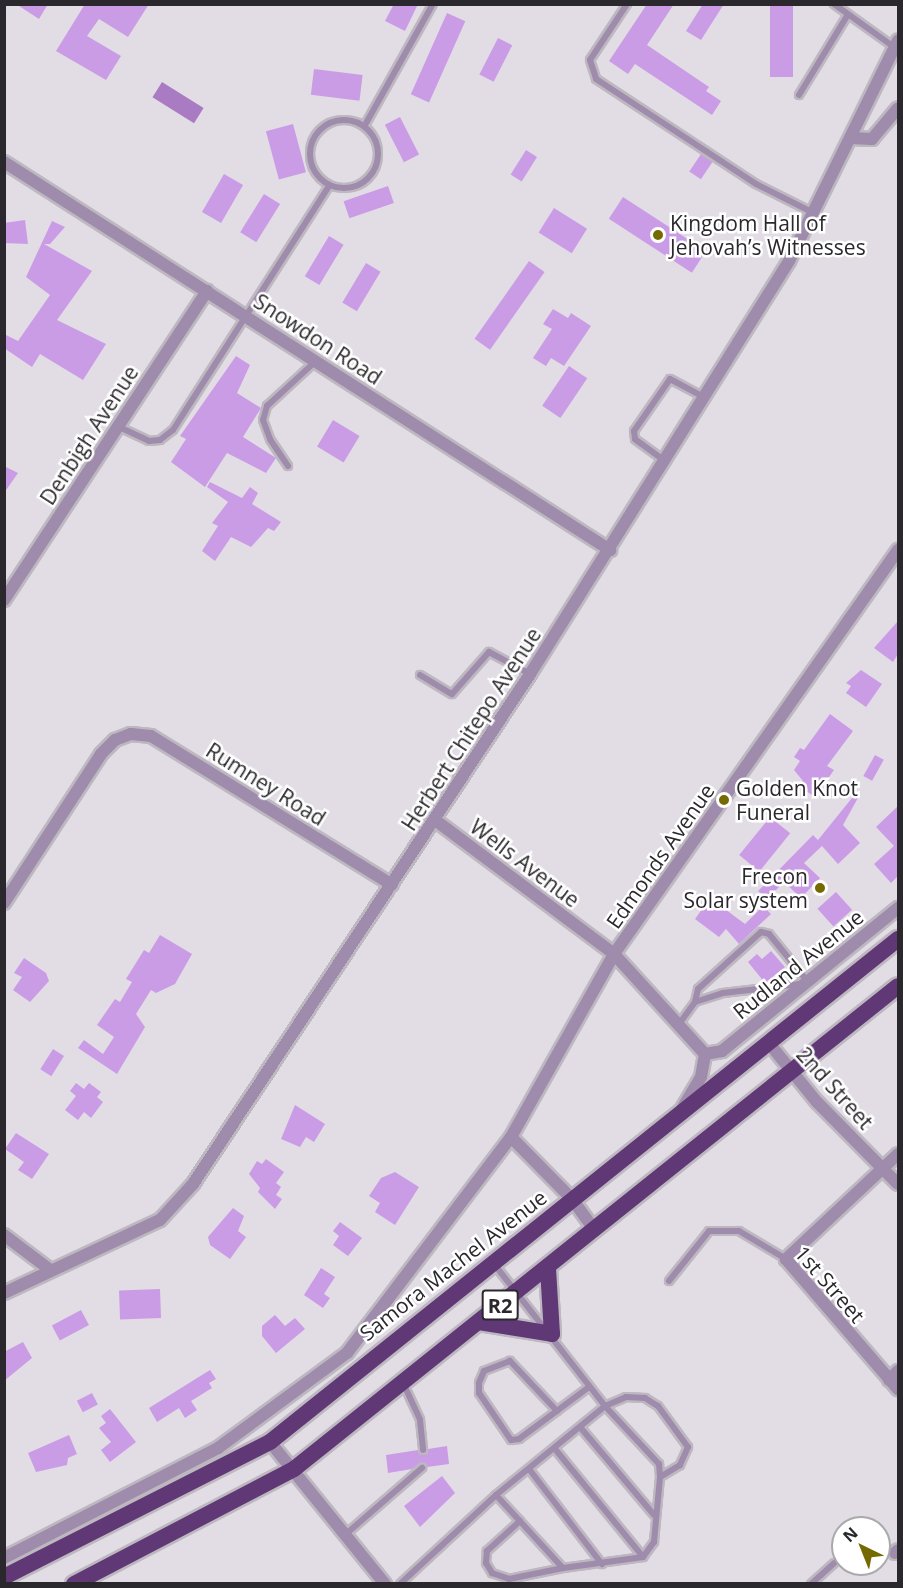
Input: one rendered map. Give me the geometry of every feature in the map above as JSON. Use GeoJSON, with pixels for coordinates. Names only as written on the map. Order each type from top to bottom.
{"type":"FeatureCollection","features":[{"type":"Feature","properties":{"kind":"highway","name":"Samora Machel Avenue"},"geometry":{"type":"LineString","coordinates":[[4,1577],[270,1442],[898,939]]}},
{"type":"Feature","properties":{"kind":"highway","name":"R2"},"geometry":{"type":"LineString","coordinates":[[74,1584],[294,1469],[596,1231],[791,1070],[898,986]]}},
{"type":"Feature","properties":{"kind":"highway"},"geometry":{"type":"LineString","coordinates":[[479,1322],[552,1335],[548,1268]]}},
{"type":"Feature","properties":{"kind":"street","name":"Herbert Chitepo Avenue"},"geometry":{"type":"LineString","coordinates":[[4,1293],[49,1269],[116,1244],[160,1220],[194,1184],[530,674],[705,398],[815,214],[896,44]]}},
{"type":"Feature","properties":{"kind":"street"},"geometry":{"type":"LineString","coordinates":[[851,138],[872,140],[898,108]]}},
{"type":"Feature","properties":{"kind":"street","name":"Snowdon Road"},"geometry":{"type":"LineString","coordinates":[[4,162],[610,550]]}},
{"type":"Feature","properties":{"kind":"street","name":"Denbigh Avenue"},"geometry":{"type":"LineString","coordinates":[[4,600],[207,291]]}},
{"type":"Feature","properties":{"kind":"street","name":"Edmonds Avenue"},"geometry":{"type":"LineString","coordinates":[[4,1558],[218,1448],[294,1395],[347,1353],[511,1137],[614,954],[898,550]]}},
{"type":"Feature","properties":{"kind":"street","name":"Rumney Road"},"geometry":{"type":"LineString","coordinates":[[4,903],[101,754],[116,740],[131,734],[151,736],[392,885]]}},
{"type":"Feature","properties":{"kind":"street","name":"Wells Avenue"},"geometry":{"type":"LineString","coordinates":[[435,820],[614,954],[705,1054]]}},
{"type":"Feature","properties":{"kind":"street","name":"Rudland Avenue"},"geometry":{"type":"LineString","coordinates":[[705,1054],[722,1051],[898,908]]}},
{"type":"Feature","properties":{"kind":"street","name":"2nd Street"},"geometry":{"type":"LineString","coordinates":[[768,1042],[791,1070],[898,1184]]}},
{"type":"Feature","properties":{"kind":"street"},"geometry":{"type":"LineString","coordinates":[[679,1114],[701,1077],[705,1054]]}},
{"type":"Feature","properties":{"kind":"street"},"geometry":{"type":"LineString","coordinates":[[511,1137],[572,1200],[596,1231]]}},
{"type":"Feature","properties":{"kind":"street"},"geometry":{"type":"LineString","coordinates":[[786,1259],[898,1154]]}},
{"type":"Feature","properties":{"kind":"street"},"geometry":{"type":"LineString","coordinates":[[4,1235],[49,1269]]}},
{"type":"Feature","properties":{"kind":"street","name":"1st Street"},"geometry":{"type":"LineString","coordinates":[[786,1259],[895,1380]]}},
{"type":"Feature","properties":{"kind":"street"},"geometry":{"type":"LineString","coordinates":[[270,1442],[385,1584]]}},
{"type":"Feature","properties":{"kind":"lane"},"geometry":{"type":"LineString","coordinates":[[365,125],[433,4]]}},
{"type":"Feature","properties":{"kind":"lane"},"geometry":{"type":"LineString","coordinates":[[627,4],[590,60],[596,79],[756,184],[815,214]]}},
{"type":"Feature","properties":{"kind":"lane"},"geometry":{"type":"LineString","coordinates":[[834,4],[847,16],[896,44]]}},
{"type":"Feature","properties":{"kind":"lane"},"geometry":{"type":"LineString","coordinates":[[799,95],[847,16]]}},
{"type":"Feature","properties":{"kind":"lane"},"geometry":{"type":"LineString","coordinates":[[347,119],[365,125],[378,142],[379,162],[368,180],[350,189],[329,186],[315,173],[309,154],[314,136],[328,123],[347,119]]}},
{"type":"Feature","properties":{"kind":"lane"},"geometry":{"type":"LineString","coordinates":[[117,426],[149,441],[160,440],[173,430],[244,314],[329,186]]}},
{"type":"Feature","properties":{"kind":"lane"},"geometry":{"type":"LineString","coordinates":[[288,466],[270,439],[263,420],[267,406],[316,361]]}},
{"type":"Feature","properties":{"kind":"lane"},"geometry":{"type":"LineString","coordinates":[[665,461],[635,439],[634,430],[670,379],[705,398]]}},
{"type":"Feature","properties":{"kind":"lane"},"geometry":{"type":"LineString","coordinates":[[420,675],[452,694],[489,652],[530,674]]}},
{"type":"Feature","properties":{"kind":"lane"},"geometry":{"type":"LineString","coordinates":[[679,1024],[695,1002],[698,989],[760,932],[769,934],[808,982]]}},
{"type":"Feature","properties":{"kind":"lane"},"geometry":{"type":"LineString","coordinates":[[695,1002],[723,993],[808,982]]}},
{"type":"Feature","properties":{"kind":"lane","name":"1st Street"},"geometry":{"type":"LineString","coordinates":[[669,1281],[709,1231],[739,1231],[786,1259]]}},
{"type":"Feature","properties":{"kind":"lane"},"geometry":{"type":"LineString","coordinates":[[493,1262],[605,1406],[658,1464],[660,1477],[654,1515],[654,1542],[643,1557],[563,1568],[509,1579],[492,1573],[486,1563],[487,1551],[520,1521]]}},
{"type":"Feature","properties":{"kind":"lane"},"geometry":{"type":"LineString","coordinates":[[557,1411],[510,1361],[484,1371],[478,1383],[479,1393],[511,1440],[519,1439],[590,1387]]}},
{"type":"Feature","properties":{"kind":"lane"},"geometry":{"type":"LineString","coordinates":[[402,1382],[420,1420],[423,1450]]}},
{"type":"Feature","properties":{"kind":"lane"},"geometry":{"type":"LineString","coordinates":[[400,1584],[496,1495],[605,1406],[626,1397],[645,1398],[658,1406],[688,1446],[680,1465],[660,1477]]}},
{"type":"Feature","properties":{"kind":"lane"},"geometry":{"type":"LineString","coordinates":[[580,1427],[654,1515]]}},
{"type":"Feature","properties":{"kind":"lane"},"geometry":{"type":"LineString","coordinates":[[555,1449],[643,1557]]}},
{"type":"Feature","properties":{"kind":"lane"},"geometry":{"type":"LineString","coordinates":[[346,1534],[422,1468]]}},
{"type":"Feature","properties":{"kind":"lane"},"geometry":{"type":"LineString","coordinates":[[529,1469],[602,1564]]}},
{"type":"Feature","properties":{"kind":"lane"},"geometry":{"type":"LineString","coordinates":[[496,1495],[563,1568]]}},
{"type":"Feature","properties":{"kind":"lane"},"geometry":{"type":"LineString","coordinates":[[811,1584],[831,1566]]}},
{"type":"Feature","properties":{"kind":"shaded area"},"geometry":{"type":"Polygon","coordinates":[[[162,82],[204,108],[194,123],[152,97],[162,82]]]}},
{"type":"Feature","properties":{"kind":"building"},"geometry":{"type":"Polygon","coordinates":[[[16,4],[48,4],[39,19],[16,4]]]}},
{"type":"Feature","properties":{"kind":"building"},"geometry":{"type":"Polygon","coordinates":[[[85,4],[149,4],[128,37],[99,19],[87,36],[121,56],[106,80],[56,51],[85,4]]]}},
{"type":"Feature","properties":{"kind":"building"},"geometry":{"type":"Polygon","coordinates":[[[394,4],[418,4],[405,31],[385,21],[394,4]]]}},
{"type":"Feature","properties":{"kind":"building"},"geometry":{"type":"Polygon","coordinates":[[[647,4],[674,4],[647,45],[709,87],[706,91],[721,101],[712,115],[635,64],[628,74],[609,61],[647,4]]]}},
{"type":"Feature","properties":{"kind":"building"},"geometry":{"type":"Polygon","coordinates":[[[703,4],[724,4],[701,40],[686,31],[703,4]]]}},
{"type":"Feature","properties":{"kind":"building"},"geometry":{"type":"Polygon","coordinates":[[[770,4],[793,4],[793,77],[770,77],[770,4]]]}},
{"type":"Feature","properties":{"kind":"building"},"geometry":{"type":"Polygon","coordinates":[[[447,13],[465,21],[429,102],[411,94],[447,13]]]}},
{"type":"Feature","properties":{"kind":"building"},"geometry":{"type":"Polygon","coordinates":[[[498,38],[512,45],[494,82],[479,75],[498,38]]]}},
{"type":"Feature","properties":{"kind":"building"},"geometry":{"type":"Polygon","coordinates":[[[314,69],[363,75],[359,101],[311,95],[314,69]]]}},
{"type":"Feature","properties":{"kind":"building"},"geometry":{"type":"Polygon","coordinates":[[[400,117],[419,154],[404,162],[385,125],[400,117]]]}},
{"type":"Feature","properties":{"kind":"building"},"geometry":{"type":"Polygon","coordinates":[[[293,124],[306,172],[279,180],[266,131],[293,124]]]}},
{"type":"Feature","properties":{"kind":"building"},"geometry":{"type":"Polygon","coordinates":[[[526,150],[537,157],[522,181],[511,175],[526,150]]]}},
{"type":"Feature","properties":{"kind":"building"},"geometry":{"type":"Polygon","coordinates":[[[701,154],[713,162],[701,179],[689,171],[701,154]]]}},
{"type":"Feature","properties":{"kind":"building"},"geometry":{"type":"Polygon","coordinates":[[[224,174],[243,185],[221,223],[202,212],[224,174]]]}},
{"type":"Feature","properties":{"kind":"building"},"geometry":{"type":"Polygon","coordinates":[[[388,186],[394,203],[349,218],[344,201],[388,186]]]}},
{"type":"Feature","properties":{"kind":"building"},"geometry":{"type":"Polygon","coordinates":[[[264,194],[280,204],[256,242],[240,232],[264,194]]]}},
{"type":"Feature","properties":{"kind":"building","name":"Kingdom Hall of Jehovah’s Witnesses"},"geometry":{"type":"Polygon","coordinates":[[[623,197],[706,251],[692,273],[609,219],[623,197]]]}},
{"type":"Feature","properties":{"kind":"building"},"geometry":{"type":"Polygon","coordinates":[[[554,208],[587,229],[572,253],[539,233],[554,208]]]}},
{"type":"Feature","properties":{"kind":"building"},"geometry":{"type":"Polygon","coordinates":[[[25,220],[28,244],[4,243],[4,223],[25,220]]]}},
{"type":"Feature","properties":{"kind":"building"},"geometry":{"type":"Polygon","coordinates":[[[52,221],[65,227],[50,244],[44,244],[92,271],[57,320],[106,344],[83,380],[40,354],[32,367],[4,348],[4,334],[18,341],[50,295],[26,277],[52,221]]]}},
{"type":"Feature","properties":{"kind":"building"},"geometry":{"type":"Polygon","coordinates":[[[329,236],[344,245],[319,285],[305,276],[329,236]]]}},
{"type":"Feature","properties":{"kind":"building"},"geometry":{"type":"Polygon","coordinates":[[[529,261],[545,272],[490,350],[475,339],[529,261]]]}},
{"type":"Feature","properties":{"kind":"building"},"geometry":{"type":"Polygon","coordinates":[[[366,263],[381,272],[357,311],[342,302],[366,263]]]}},
{"type":"Feature","properties":{"kind":"building"},"geometry":{"type":"Polygon","coordinates":[[[553,309],[568,318],[571,313],[591,326],[564,366],[551,358],[546,366],[533,358],[552,329],[543,324],[553,309]]]}},
{"type":"Feature","properties":{"kind":"building"},"geometry":{"type":"Polygon","coordinates":[[[236,356],[250,365],[237,393],[261,408],[243,437],[276,458],[266,473],[227,453],[205,487],[171,462],[186,439],[180,436],[236,356]]]}},
{"type":"Feature","properties":{"kind":"building"},"geometry":{"type":"Polygon","coordinates":[[[569,366],[587,378],[560,418],[542,406],[569,366]]]}},
{"type":"Feature","properties":{"kind":"building"},"geometry":{"type":"Polygon","coordinates":[[[333,420],[360,436],[344,463],[317,447],[333,420]]]}},
{"type":"Feature","properties":{"kind":"building"},"geometry":{"type":"Polygon","coordinates":[[[4,466],[18,473],[4,493],[4,466]]]}},
{"type":"Feature","properties":{"kind":"building"},"geometry":{"type":"Polygon","coordinates":[[[210,482],[242,498],[250,487],[258,493],[252,504],[281,522],[274,531],[268,528],[251,547],[231,537],[215,561],[202,551],[218,526],[212,523],[228,502],[207,487],[210,482]]]}},
{"type":"Feature","properties":{"kind":"building"},"geometry":{"type":"Polygon","coordinates":[[[898,621],[898,654],[893,662],[874,648],[898,621]]]}},
{"type":"Feature","properties":{"kind":"building"},"geometry":{"type":"Polygon","coordinates":[[[861,670],[882,684],[866,707],[846,693],[851,686],[846,683],[861,670]]]}},
{"type":"Feature","properties":{"kind":"building"},"geometry":{"type":"Polygon","coordinates":[[[830,714],[853,731],[827,766],[834,770],[815,797],[799,786],[803,781],[794,770],[800,761],[794,757],[800,748],[804,750],[830,714]]]}},
{"type":"Feature","properties":{"kind":"building"},"geometry":{"type":"Polygon","coordinates":[[[875,755],[884,760],[872,781],[863,776],[875,755]]]}},
{"type":"Feature","properties":{"kind":"building"},"geometry":{"type":"Polygon","coordinates":[[[856,793],[859,796],[843,825],[860,843],[838,864],[822,846],[804,863],[820,878],[801,898],[784,882],[767,899],[758,891],[813,835],[818,840],[856,793]]]}},
{"type":"Feature","properties":{"kind":"building"},"geometry":{"type":"Polygon","coordinates":[[[898,806],[898,876],[891,883],[874,864],[894,846],[876,827],[898,806]]]}},
{"type":"Feature","properties":{"kind":"building"},"geometry":{"type":"Polygon","coordinates":[[[770,817],[790,833],[759,871],[739,855],[770,817]]]}},
{"type":"Feature","properties":{"kind":"building"},"geometry":{"type":"Polygon","coordinates":[[[836,892],[852,910],[833,927],[817,909],[836,892]]]}},
{"type":"Feature","properties":{"kind":"building"},"geometry":{"type":"Polygon","coordinates":[[[710,898],[745,924],[763,906],[771,914],[739,944],[726,929],[719,937],[695,919],[710,898]]]}},
{"type":"Feature","properties":{"kind":"building"},"geometry":{"type":"Polygon","coordinates":[[[160,935],[192,954],[175,984],[156,993],[151,990],[136,1014],[145,1027],[117,1074],[78,1048],[84,1040],[103,1054],[114,1037],[97,1025],[115,999],[120,1002],[132,982],[126,979],[144,950],[149,953],[160,935]]]}},
{"type":"Feature","properties":{"kind":"building"},"geometry":{"type":"Polygon","coordinates":[[[771,951],[785,967],[765,983],[748,962],[757,954],[762,959],[771,951]]]}},
{"type":"Feature","properties":{"kind":"building"},"geometry":{"type":"Polygon","coordinates":[[[24,958],[46,973],[49,981],[30,1002],[13,990],[22,977],[14,973],[24,958]]]}},
{"type":"Feature","properties":{"kind":"building"},"geometry":{"type":"Polygon","coordinates":[[[53,1049],[64,1056],[51,1076],[40,1069],[53,1049]]]}},
{"type":"Feature","properties":{"kind":"building"},"geometry":{"type":"Polygon","coordinates":[[[76,1083],[84,1089],[89,1083],[101,1092],[97,1097],[103,1102],[91,1118],[84,1112],[78,1120],[65,1110],[76,1096],[70,1091],[76,1083]]]}},
{"type":"Feature","properties":{"kind":"building"},"geometry":{"type":"Polygon","coordinates":[[[295,1105],[325,1124],[314,1142],[306,1137],[300,1147],[281,1139],[295,1105]]]}},
{"type":"Feature","properties":{"kind":"building"},"geometry":{"type":"Polygon","coordinates":[[[16,1133],[49,1154],[32,1179],[18,1170],[24,1162],[5,1149],[16,1133]]]}},
{"type":"Feature","properties":{"kind":"building"},"geometry":{"type":"Polygon","coordinates":[[[266,1159],[284,1172],[276,1183],[281,1187],[276,1195],[282,1199],[275,1209],[258,1192],[260,1188],[249,1174],[257,1161],[262,1164],[266,1159]]]}},
{"type":"Feature","properties":{"kind":"building"},"geometry":{"type":"Polygon","coordinates":[[[395,1172],[419,1187],[395,1225],[375,1212],[380,1203],[369,1196],[381,1178],[395,1172]]]}},
{"type":"Feature","properties":{"kind":"building"},"geometry":{"type":"Polygon","coordinates":[[[233,1208],[244,1216],[238,1231],[246,1237],[230,1259],[210,1245],[208,1237],[233,1208]]]}},
{"type":"Feature","properties":{"kind":"building"},"geometry":{"type":"Polygon","coordinates":[[[340,1222],[362,1238],[348,1256],[333,1245],[339,1236],[333,1231],[340,1222]]]}},
{"type":"Feature","properties":{"kind":"building"},"geometry":{"type":"Polygon","coordinates":[[[321,1268],[335,1277],[324,1294],[330,1298],[323,1308],[304,1295],[321,1268]]]}},
{"type":"Feature","properties":{"kind":"building"},"geometry":{"type":"Polygon","coordinates":[[[160,1289],[161,1318],[120,1319],[119,1290],[160,1289]]]}},
{"type":"Feature","properties":{"kind":"building"},"geometry":{"type":"Polygon","coordinates":[[[81,1310],[89,1325],[60,1341],[52,1325],[81,1310]]]}},
{"type":"Feature","properties":{"kind":"building"},"geometry":{"type":"Polygon","coordinates":[[[275,1315],[285,1326],[295,1318],[305,1329],[276,1353],[262,1336],[262,1326],[275,1315]]]}},
{"type":"Feature","properties":{"kind":"building"},"geometry":{"type":"Polygon","coordinates":[[[23,1342],[32,1358],[4,1381],[4,1352],[23,1342]]]}},
{"type":"Feature","properties":{"kind":"building"},"geometry":{"type":"Polygon","coordinates":[[[210,1370],[216,1379],[209,1383],[212,1388],[191,1401],[197,1410],[185,1418],[179,1408],[157,1422],[149,1408],[210,1370]]]}},
{"type":"Feature","properties":{"kind":"building"},"geometry":{"type":"Polygon","coordinates":[[[92,1393],[98,1405],[83,1412],[77,1401],[92,1393]]]}},
{"type":"Feature","properties":{"kind":"building"},"geometry":{"type":"Polygon","coordinates":[[[110,1409],[136,1442],[110,1462],[101,1450],[111,1442],[99,1428],[106,1423],[101,1416],[110,1409]]]}},
{"type":"Feature","properties":{"kind":"building"},"geometry":{"type":"Polygon","coordinates":[[[69,1435],[77,1454],[68,1458],[67,1465],[36,1472],[28,1453],[69,1435]]]}},
{"type":"Feature","properties":{"kind":"building"},"geometry":{"type":"Polygon","coordinates":[[[447,1446],[449,1464],[427,1467],[422,1463],[412,1469],[388,1473],[386,1455],[418,1450],[424,1455],[428,1449],[447,1446]]]}},
{"type":"Feature","properties":{"kind":"building"},"geometry":{"type":"Polygon","coordinates":[[[442,1476],[455,1493],[420,1527],[404,1506],[442,1476]]]}},
{"type":"Feature","properties":{"kind":"place","name":"Kingdom Hall of Jehovah’s Witnesses"},"geometry":{"type":"Point","coordinates":[658,235]}},
{"type":"Feature","properties":{"kind":"place","name":"Golden Knot Funeral"},"geometry":{"type":"Point","coordinates":[724,800]}},
{"type":"Feature","properties":{"kind":"place","name":"Frecon Solar system"},"geometry":{"type":"Point","coordinates":[820,888]}}]}
